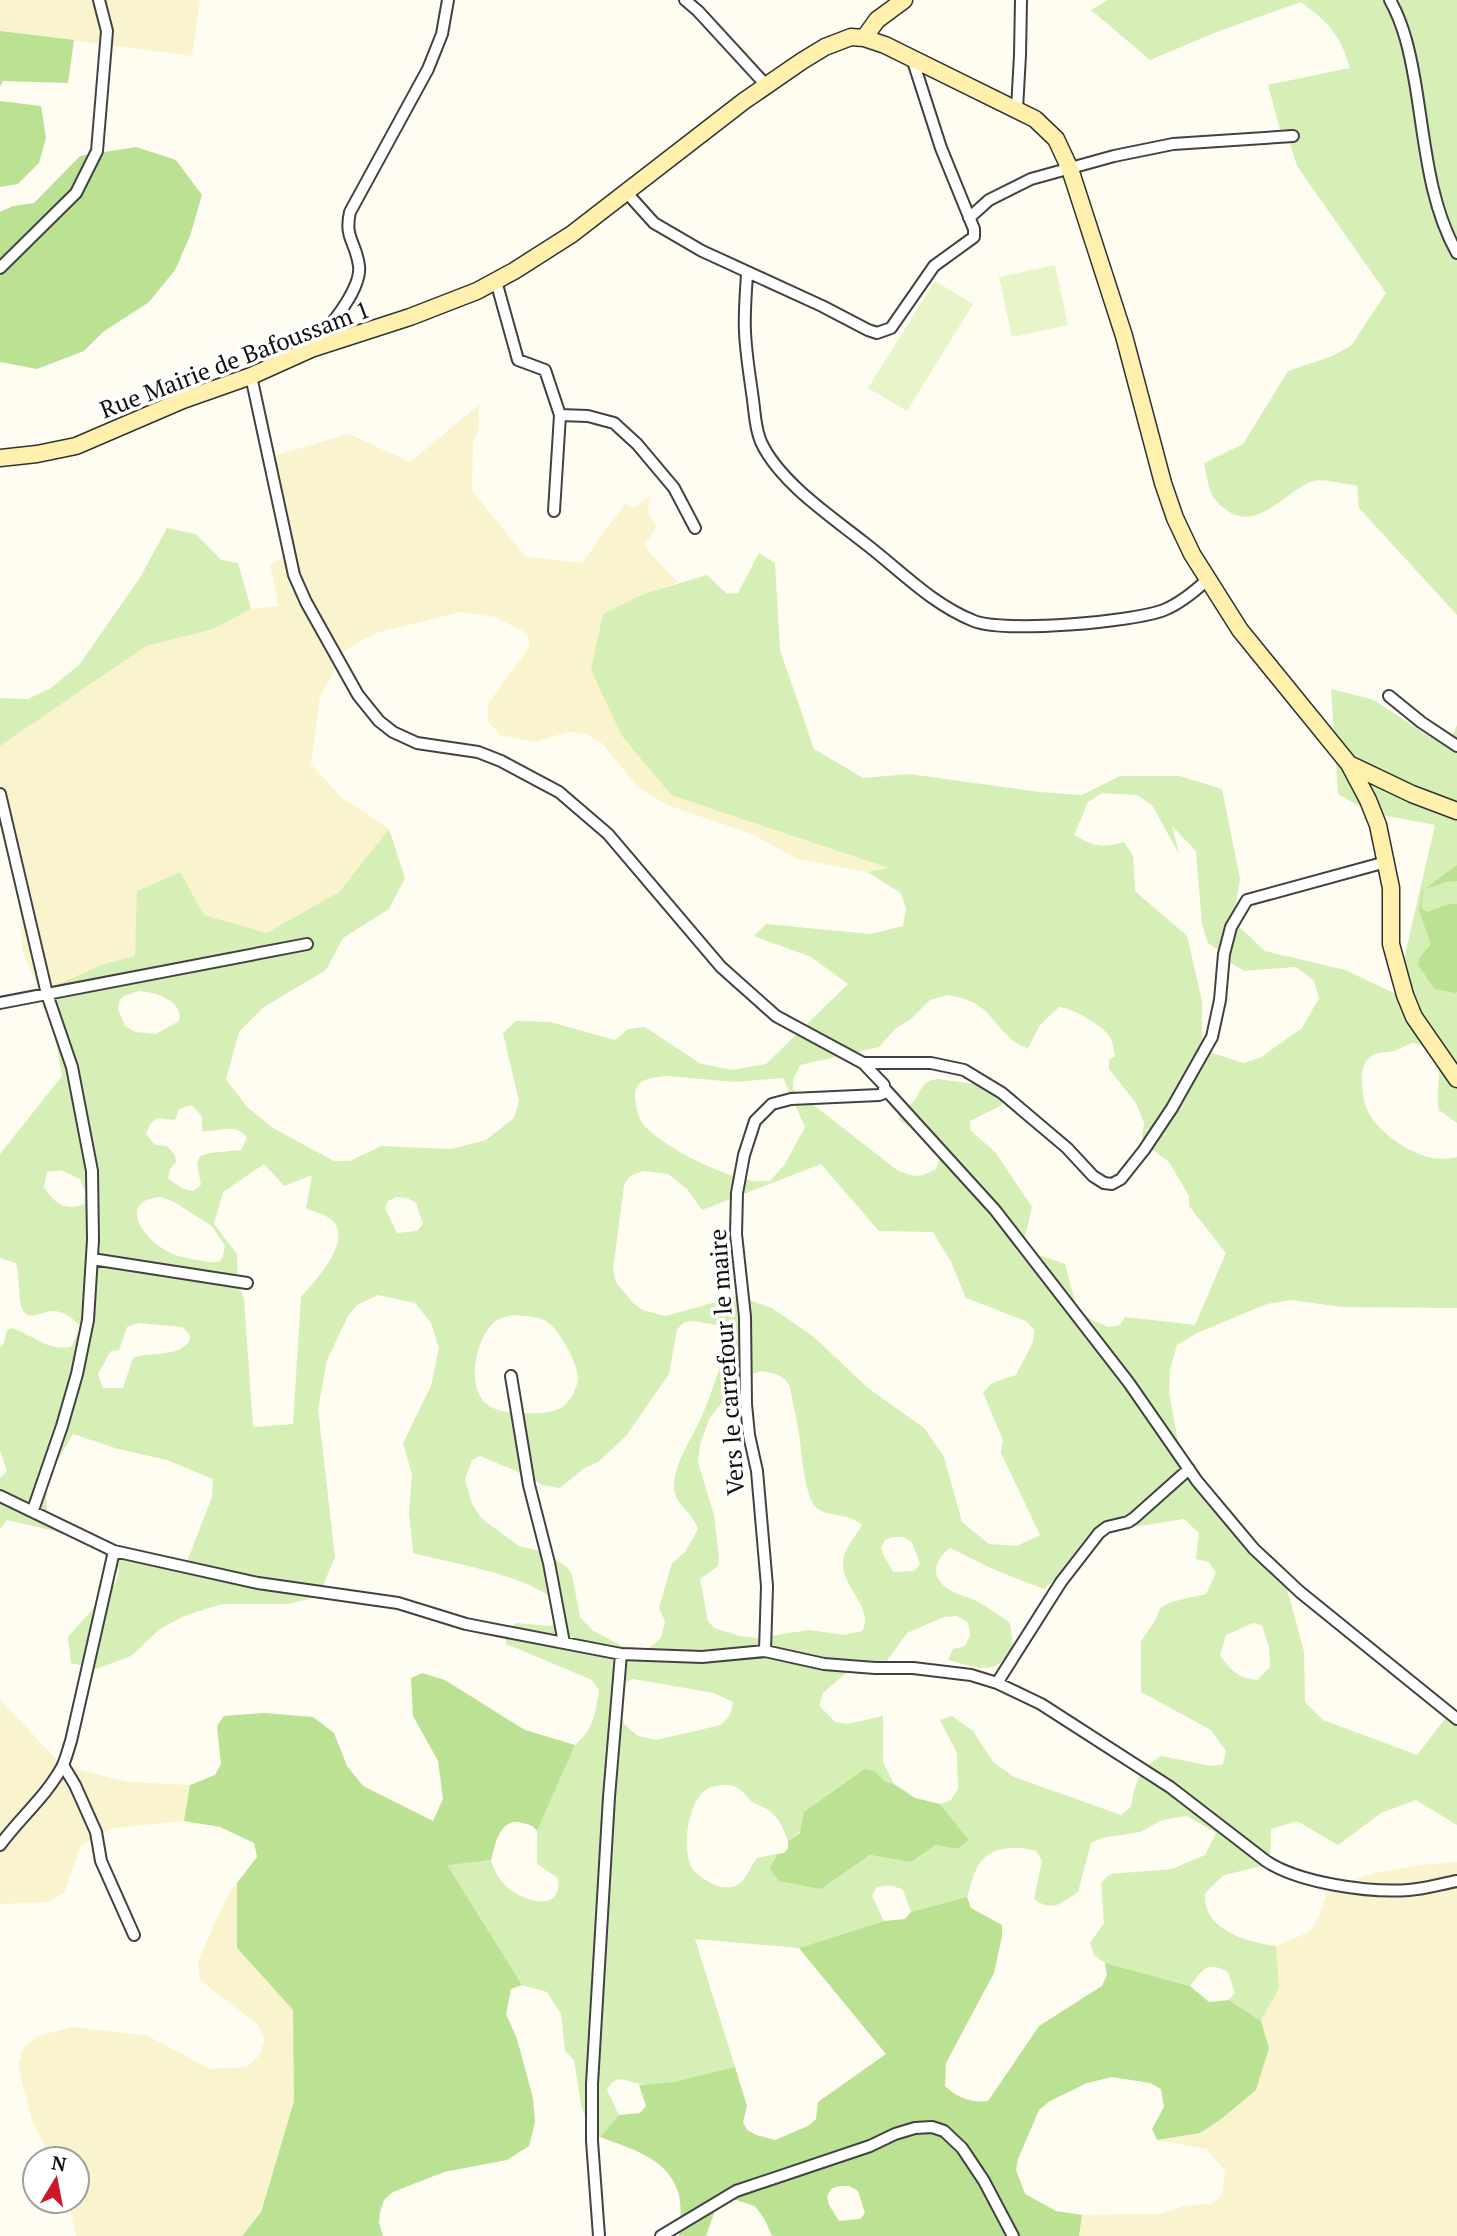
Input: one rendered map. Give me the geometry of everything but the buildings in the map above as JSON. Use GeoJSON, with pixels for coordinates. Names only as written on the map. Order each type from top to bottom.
{"type":"FeatureCollection","features":[{"type":"Feature","properties":{"kind":"street"},"geometry":{"type":"LineString","coordinates":[[0,268],[76,193],[97,151],[107,31],[99,0]]}},
{"type":"Feature","properties":{"kind":"street"},"geometry":{"type":"LineString","coordinates":[[311,349],[340,314],[352,291],[360,268],[347,226],[350,212],[428,69],[442,34],[448,0]]}},
{"type":"Feature","properties":{"kind":"street"},"geometry":{"type":"LineString","coordinates":[[685,0],[766,85]]}},
{"type":"Feature","properties":{"kind":"street"},"geometry":{"type":"LineString","coordinates":[[904,0],[877,20],[864,38],[885,45],[1017,109],[1035,119],[1056,139],[1070,169],[1124,336],[1163,483],[1184,537],[1207,580],[1256,652],[1349,764],[1368,800],[1378,825],[1391,888],[1391,944],[1405,995],[1414,1017],[1457,1079]]}},
{"type":"Feature","properties":{"kind":"street"},"geometry":{"type":"LineString","coordinates":[[1017,109],[1021,0]]}},
{"type":"Feature","properties":{"kind":"street"},"geometry":{"type":"LineString","coordinates":[[1390,0],[1398,15],[1409,52],[1433,196],[1457,253]]}},
{"type":"Feature","properties":{"kind":"street","name":"Rue Mairie de Bafoussam 1"},"geometry":{"type":"LineString","coordinates":[[0,458],[76,446],[311,349],[450,303],[496,281],[550,249],[766,85],[825,47],[851,37],[864,38]]}},
{"type":"Feature","properties":{"kind":"street"},"geometry":{"type":"LineString","coordinates":[[627,193],[646,217],[702,251],[868,330],[877,333],[891,328],[934,266],[974,237],[974,229],[941,148],[912,58]]}},
{"type":"Feature","properties":{"kind":"street"},"geometry":{"type":"LineString","coordinates":[[970,218],[989,200],[1031,179],[1114,156],[1173,144],[1293,136]]}},
{"type":"Feature","properties":{"kind":"street"},"geometry":{"type":"LineString","coordinates":[[747,273],[747,357],[755,421],[765,450],[785,476],[831,519],[929,595],[952,610],[984,624],[1037,626],[1146,615],[1163,610],[1189,596],[1207,580]]}},
{"type":"Feature","properties":{"kind":"street"},"geometry":{"type":"LineString","coordinates":[[496,281],[518,360],[545,370],[560,415],[554,511]]}},
{"type":"Feature","properties":{"kind":"street"},"geometry":{"type":"LineString","coordinates":[[251,376],[295,575],[306,602],[358,695],[379,721],[393,732],[417,743],[478,752],[501,761],[559,792],[608,834],[721,967],[776,1016],[863,1063],[995,1210],[1121,1373],[1189,1469],[1254,1549],[1300,1592],[1457,1718]]}},
{"type":"Feature","properties":{"kind":"street"},"geometry":{"type":"LineString","coordinates":[[560,415],[588,416],[614,423],[638,444],[674,488],[695,528]]}},
{"type":"Feature","properties":{"kind":"street"},"geometry":{"type":"LineString","coordinates":[[1389,696],[1421,723],[1457,746]]}},
{"type":"Feature","properties":{"kind":"street"},"geometry":{"type":"LineString","coordinates":[[1349,764],[1412,794],[1455,807]]}},
{"type":"Feature","properties":{"kind":"street"},"geometry":{"type":"LineString","coordinates":[[0,794],[47,994],[72,1067],[92,1171],[92,1259],[88,1320],[77,1374],[62,1426],[33,1510]]}},
{"type":"Feature","properties":{"kind":"street"},"geometry":{"type":"LineString","coordinates":[[863,1063],[931,1063],[964,1070],[1002,1093],[1067,1148],[1093,1176],[1104,1183],[1112,1184],[1121,1179],[1144,1150],[1172,1108],[1212,1037],[1220,1000],[1224,954],[1231,927],[1247,900],[1386,862]]}},
{"type":"Feature","properties":{"kind":"street"},"geometry":{"type":"LineString","coordinates":[[0,1003],[307,944]]}},
{"type":"Feature","properties":{"kind":"street","name":"Vers le carrefour le maire"},"geometry":{"type":"LineString","coordinates":[[765,1651],[767,1586],[757,1471],[747,1414],[745,1317],[736,1234],[737,1193],[744,1155],[755,1121],[772,1104],[791,1099],[880,1096],[885,1089]]}},
{"type":"Feature","properties":{"kind":"street"},"geometry":{"type":"LineString","coordinates":[[92,1259],[247,1283]]}},
{"type":"Feature","properties":{"kind":"street"},"geometry":{"type":"LineString","coordinates":[[512,1376],[530,1485],[549,1563],[564,1643]]}},
{"type":"Feature","properties":{"kind":"street"},"geometry":{"type":"LineString","coordinates":[[997,1683],[1061,1582],[1099,1533],[1107,1527],[1134,1518],[1189,1469]]}},
{"type":"Feature","properties":{"kind":"street"},"geometry":{"type":"LineString","coordinates":[[0,1496],[114,1551],[258,1583],[398,1602],[466,1624],[621,1654],[702,1657],[765,1651],[824,1664],[913,1668],[971,1675],[997,1683],[1041,1704],[1170,1787],[1280,1869],[1316,1881],[1367,1889],[1409,1890],[1457,1881]]}},
{"type":"Feature","properties":{"kind":"street"},"geometry":{"type":"LineString","coordinates":[[0,1845],[54,1780],[63,1765],[88,1670],[114,1551]]}},
{"type":"Feature","properties":{"kind":"street"},"geometry":{"type":"LineString","coordinates":[[599,2236],[592,2141],[592,2084],[609,1797],[621,1654]]}},
{"type":"Feature","properties":{"kind":"street"},"geometry":{"type":"LineString","coordinates":[[63,1765],[96,1832],[101,1861],[134,1935]]}},
{"type":"Feature","properties":{"kind":"street"},"geometry":{"type":"LineString","coordinates":[[661,2236],[736,2191],[870,2146],[895,2134],[915,2128],[932,2127],[944,2131],[962,2148],[984,2181],[1013,2236]]}},
{"type":"Feature","properties":{"kind":"shaded area"},"geometry":{"type":"Polygon","coordinates":[[[0,0],[200,0],[192,56],[0,31],[0,0]]]}},
{"type":"Feature","properties":{"kind":"shaded area"},"geometry":{"type":"Polygon","coordinates":[[[479,405],[479,429],[473,441],[472,491],[526,557],[582,563],[625,504],[633,508],[651,496],[648,512],[657,526],[645,544],[678,582],[646,593],[622,736],[671,795],[890,868],[867,872],[797,859],[752,834],[667,805],[637,786],[602,743],[586,734],[568,732],[535,742],[500,735],[488,721],[488,704],[529,647],[528,634],[495,617],[461,612],[376,633],[345,650],[320,697],[311,764],[341,797],[389,829],[339,892],[265,933],[204,915],[180,872],[138,891],[135,956],[104,964],[40,992],[23,953],[15,851],[0,788],[0,746],[146,646],[213,629],[251,609],[279,606],[270,565],[290,553],[266,458],[349,434],[410,462],[479,405]]]}},
{"type":"Feature","properties":{"kind":"shaded area"},"geometry":{"type":"Polygon","coordinates":[[[0,1699],[57,1760],[79,1770],[128,1782],[190,1785],[184,1821],[113,1828],[81,1845],[64,1893],[49,1902],[0,1904],[0,1699]]]}},
{"type":"Feature","properties":{"kind":"shaded area"},"geometry":{"type":"Polygon","coordinates":[[[1457,1862],[1457,2236],[1079,2236],[1082,2215],[1161,2214],[1184,2206],[1212,2204],[1222,2195],[1225,2171],[1207,2149],[1157,2140],[1200,2133],[1269,2048],[1261,2021],[1279,1988],[1276,1946],[1309,1932],[1319,1918],[1327,1893],[1333,1887],[1375,1873],[1457,1862]]]}},
{"type":"Feature","properties":{"kind":"shaded area"},"geometry":{"type":"Polygon","coordinates":[[[237,1883],[237,1948],[293,2010],[294,2101],[260,2212],[242,2236],[76,2236],[71,2215],[91,2215],[91,2145],[44,2145],[32,2120],[18,2066],[24,2047],[38,2036],[73,2027],[148,2036],[210,2069],[246,2067],[259,2056],[265,2040],[257,2024],[200,1980],[198,1961],[226,1899],[237,1883]]]}},
{"type":"Feature","properties":{"kind":"green space"},"geometry":{"type":"Polygon","coordinates":[[[1108,0],[1457,0],[1457,615],[1359,508],[1357,486],[1313,481],[1264,512],[1242,517],[1218,503],[1207,479],[1204,463],[1243,444],[1288,371],[1330,357],[1351,346],[1386,293],[1297,166],[1289,140],[1280,129],[1268,85],[1350,68],[1342,46],[1326,23],[1301,2],[1219,31],[1150,60],[1091,10],[1108,0]]]}},
{"type":"Feature","properties":{"kind":"green space"},"geometry":{"type":"Polygon","coordinates":[[[0,31],[74,40],[68,83],[3,81],[0,87],[0,31]]]}},
{"type":"Feature","properties":{"kind":"green space"},"geometry":{"type":"Polygon","coordinates":[[[0,101],[41,106],[46,138],[39,163],[18,184],[0,187],[0,101]]]}},
{"type":"Feature","properties":{"kind":"green space"},"geometry":{"type":"Polygon","coordinates":[[[136,147],[176,160],[202,195],[190,236],[175,270],[149,302],[103,332],[84,351],[37,369],[0,362],[0,212],[13,206],[34,203],[80,156],[136,147]]]}},
{"type":"Feature","properties":{"kind":"green space"},"geometry":{"type":"Polygon","coordinates":[[[1055,265],[1068,325],[1012,337],[999,277],[1055,265]]]}},
{"type":"Feature","properties":{"kind":"green space"},"geometry":{"type":"Polygon","coordinates":[[[935,281],[973,304],[907,411],[868,388],[935,281]]]}},
{"type":"Feature","properties":{"kind":"green space"},"geometry":{"type":"Polygon","coordinates":[[[167,528],[196,534],[221,560],[238,563],[251,609],[213,629],[146,646],[0,746],[0,698],[28,699],[51,688],[80,664],[141,576],[167,528]]]}},
{"type":"Feature","properties":{"kind":"green space"},"geometry":{"type":"Polygon","coordinates":[[[759,553],[775,563],[780,650],[814,749],[863,778],[909,774],[1039,792],[1082,795],[1120,776],[1180,776],[1222,789],[1240,879],[1233,921],[1265,951],[1345,970],[1396,994],[1435,825],[1372,813],[1338,794],[1331,689],[1374,700],[1430,737],[1453,734],[1457,725],[1457,1123],[1439,1110],[1438,1068],[1431,1053],[1422,1045],[1412,1043],[1393,1051],[1374,1054],[1364,1064],[1362,1078],[1366,1108],[1386,1134],[1421,1155],[1445,1159],[1457,1157],[1457,1308],[1341,1307],[1292,1300],[1267,1304],[1197,1333],[1177,1345],[1170,1369],[1169,1393],[1183,1468],[1285,1581],[1304,1652],[1305,1702],[1323,1720],[1417,1755],[1448,1715],[1457,1714],[1457,1825],[1416,1800],[1381,1813],[1338,1845],[1297,1821],[1271,1829],[1270,1864],[1224,1875],[1205,1893],[1206,1906],[1218,1925],[1240,1937],[1276,1946],[1279,1988],[1261,2021],[1229,2000],[1235,1993],[1228,1972],[1221,1968],[1206,1968],[1190,1986],[1105,1963],[1094,1955],[1090,1943],[1104,1923],[1101,1883],[1110,1874],[1172,1869],[1205,1855],[1216,1833],[1187,1816],[1162,1820],[1140,1832],[1102,1838],[1091,1843],[1078,1892],[1057,1905],[1046,1905],[1034,1899],[1042,1861],[1036,1851],[1005,1848],[990,1854],[979,1864],[967,1897],[911,1912],[903,1890],[890,1886],[876,1888],[872,1896],[884,1921],[799,1948],[695,1939],[735,2067],[664,2084],[641,2084],[618,2079],[614,2081],[607,2090],[619,2115],[600,2137],[590,2128],[581,2105],[574,2060],[565,2051],[561,2014],[547,1992],[522,1985],[446,1864],[491,1860],[498,1877],[512,1891],[530,1900],[548,1901],[554,1897],[558,1890],[558,1878],[537,1864],[537,1831],[575,1745],[590,1727],[599,1690],[592,1680],[506,1644],[507,1632],[516,1623],[552,1626],[559,1617],[549,1596],[500,1574],[413,1553],[409,1512],[412,1474],[403,1443],[431,1386],[439,1348],[431,1323],[415,1303],[378,1295],[357,1305],[348,1316],[327,1360],[318,1409],[335,1557],[321,1590],[312,1598],[288,1604],[222,1604],[184,1616],[160,1629],[131,1656],[96,1669],[71,1663],[68,1637],[116,1583],[119,1570],[97,1550],[69,1536],[7,1520],[0,1529],[0,1478],[7,1471],[0,1450],[0,1347],[4,1343],[7,1330],[11,1328],[54,1347],[71,1347],[81,1327],[61,1312],[52,1311],[32,1316],[22,1308],[16,1263],[0,1258],[0,1154],[62,1076],[52,1020],[40,992],[104,964],[135,956],[137,891],[180,872],[204,915],[266,933],[339,892],[389,829],[405,878],[389,909],[343,938],[326,970],[264,1007],[239,1032],[226,1079],[247,1107],[273,1128],[334,1161],[350,1161],[381,1146],[451,1149],[486,1140],[514,1118],[519,1101],[503,1033],[516,1021],[550,1022],[615,1040],[628,1029],[645,1027],[701,1064],[733,1070],[766,1064],[848,984],[811,957],[754,936],[766,924],[870,934],[903,926],[906,909],[901,893],[867,872],[889,868],[671,795],[622,736],[591,670],[603,614],[646,593],[707,575],[727,594],[738,593],[759,553]],[[1102,793],[1088,802],[1074,835],[1104,846],[1124,842],[1133,856],[1135,891],[1187,936],[1202,1001],[1202,1037],[1210,1052],[1243,1063],[1260,1058],[1302,1028],[1319,998],[1314,981],[1296,967],[1244,971],[1229,962],[1224,954],[1208,943],[1202,924],[1196,851],[1172,826],[1179,854],[1152,805],[1137,795],[1102,793]],[[139,991],[124,996],[118,1009],[125,1026],[135,1032],[156,1034],[179,1021],[177,1008],[173,1003],[146,992],[139,991]],[[947,995],[930,1000],[911,1019],[896,1028],[879,1047],[800,1065],[793,1080],[793,1089],[897,1170],[917,1176],[936,1169],[941,1152],[931,1138],[900,1121],[898,1113],[913,1102],[924,1084],[932,1080],[989,1086],[1003,1097],[1002,1105],[970,1121],[970,1130],[996,1153],[1032,1207],[1022,1249],[1065,1264],[1077,1309],[1092,1320],[1108,1327],[1120,1325],[1125,1317],[1195,1325],[1226,1253],[1189,1206],[1189,1196],[1169,1162],[1147,1146],[1142,1138],[1144,1123],[1136,1103],[1109,1069],[1109,1060],[1115,1056],[1108,1034],[1079,1014],[1059,1007],[1040,1025],[1028,1048],[1009,1037],[979,1006],[966,999],[947,995]],[[667,1076],[650,1079],[637,1086],[635,1091],[637,1110],[642,1123],[650,1132],[676,1149],[707,1166],[736,1177],[770,1181],[785,1164],[805,1127],[783,1078],[735,1082],[667,1076]],[[193,1106],[179,1109],[175,1120],[157,1118],[150,1124],[146,1134],[155,1145],[167,1146],[175,1155],[176,1162],[170,1169],[168,1179],[193,1191],[201,1185],[197,1164],[200,1156],[241,1150],[247,1138],[238,1130],[232,1129],[202,1131],[202,1117],[193,1106]],[[264,1164],[223,1192],[214,1224],[237,1254],[238,1285],[244,1299],[253,1427],[293,1424],[301,1297],[330,1260],[338,1238],[338,1228],[332,1220],[306,1208],[312,1175],[284,1186],[264,1164]],[[821,1164],[702,1210],[687,1189],[668,1174],[643,1171],[630,1176],[624,1185],[613,1270],[616,1282],[632,1302],[642,1310],[666,1316],[737,1296],[772,1308],[814,1337],[868,1388],[924,1428],[944,1457],[962,1522],[989,1544],[1017,1546],[1040,1535],[1001,1453],[1003,1440],[983,1393],[992,1383],[1016,1375],[1033,1342],[1034,1330],[1026,1321],[966,1298],[951,1262],[933,1232],[879,1231],[821,1164]],[[61,1170],[47,1172],[44,1187],[56,1202],[66,1206],[84,1204],[85,1192],[80,1179],[61,1170]],[[161,1197],[148,1199],[140,1204],[137,1211],[141,1227],[166,1251],[206,1262],[221,1260],[225,1246],[212,1226],[174,1202],[161,1197]],[[396,1197],[388,1201],[385,1208],[397,1233],[417,1231],[423,1224],[416,1203],[407,1198],[396,1197]],[[514,1315],[499,1319],[484,1335],[476,1360],[476,1386],[481,1397],[488,1405],[510,1412],[538,1413],[564,1406],[571,1398],[578,1376],[574,1362],[556,1331],[539,1318],[514,1315]],[[694,1321],[685,1322],[677,1329],[669,1374],[626,1436],[598,1462],[583,1469],[560,1488],[542,1485],[526,1475],[480,1456],[472,1460],[465,1479],[472,1504],[482,1519],[519,1546],[546,1553],[567,1567],[572,1575],[580,1617],[592,1630],[622,1646],[648,1649],[661,1638],[665,1621],[659,1608],[672,1563],[685,1552],[698,1529],[675,1494],[675,1479],[680,1461],[705,1409],[729,1342],[721,1326],[694,1321]],[[139,1323],[127,1327],[119,1350],[111,1351],[98,1374],[103,1388],[123,1388],[133,1358],[177,1350],[189,1342],[190,1335],[182,1327],[139,1323]],[[762,1371],[743,1377],[709,1419],[700,1445],[698,1462],[714,1515],[719,1558],[718,1566],[700,1579],[708,1621],[714,1628],[757,1638],[809,1630],[845,1635],[862,1631],[865,1615],[844,1574],[843,1560],[862,1525],[851,1518],[822,1511],[813,1503],[805,1477],[790,1387],[785,1379],[762,1371]],[[73,1434],[57,1462],[47,1492],[48,1514],[128,1554],[185,1567],[212,1497],[213,1479],[167,1460],[118,1449],[73,1434]],[[1184,1519],[1121,1529],[1097,1528],[1087,1536],[1067,1567],[1044,1589],[995,1570],[950,1548],[938,1562],[938,1578],[951,1591],[978,1602],[1010,1623],[1013,1646],[1005,1658],[994,1667],[987,1668],[948,1660],[953,1649],[965,1646],[970,1635],[968,1622],[957,1616],[944,1617],[907,1633],[886,1662],[860,1661],[823,1693],[819,1705],[835,1722],[847,1724],[883,1716],[883,1762],[894,1784],[884,1781],[875,1771],[788,1841],[776,1817],[750,1800],[739,1789],[727,1785],[709,1788],[695,1803],[688,1826],[687,1849],[693,1870],[712,1884],[732,1887],[742,1881],[757,1858],[777,1854],[773,1862],[821,1889],[870,1855],[911,1862],[936,1845],[957,1849],[969,1840],[940,1804],[951,1800],[958,1789],[957,1753],[940,1720],[952,1716],[973,1731],[993,1762],[1014,1777],[1121,1815],[1131,1807],[1136,1784],[1142,1772],[1161,1756],[1211,1766],[1223,1764],[1226,1751],[1211,1730],[1141,1692],[1141,1641],[1155,1621],[1160,1608],[1171,1602],[1206,1594],[1216,1573],[1209,1562],[1196,1559],[1199,1533],[1184,1519]],[[903,1537],[885,1540],[881,1548],[893,1572],[914,1571],[920,1564],[912,1542],[903,1537]],[[1253,1623],[1226,1635],[1220,1655],[1231,1669],[1257,1680],[1270,1667],[1269,1647],[1262,1625],[1253,1623]],[[633,1679],[622,1683],[617,1701],[624,1724],[638,1736],[656,1740],[721,1725],[730,1715],[733,1702],[714,1693],[633,1679]]]}},
{"type":"Feature","properties":{"kind":"green space"},"geometry":{"type":"Polygon","coordinates":[[[1457,865],[1457,881],[1425,889],[1421,908],[1427,912],[1457,904],[1455,993],[1435,989],[1418,965],[1420,957],[1431,944],[1419,911],[1422,891],[1457,865]]]}},
{"type":"Feature","properties":{"kind":"green space"},"geometry":{"type":"Polygon","coordinates":[[[422,1673],[445,1680],[525,1730],[575,1745],[537,1831],[533,1826],[523,1823],[509,1824],[497,1839],[491,1860],[447,1865],[522,1985],[511,1989],[506,2014],[517,2039],[533,2098],[535,2122],[529,2146],[507,2160],[444,2172],[393,2192],[384,2200],[380,2212],[379,2223],[383,2236],[242,2236],[261,2212],[294,2101],[293,2010],[237,1948],[237,1883],[257,1857],[254,1843],[220,1827],[184,1821],[190,1785],[215,1775],[221,1764],[217,1726],[224,1716],[264,1713],[313,1717],[334,1733],[347,1766],[363,1786],[433,1821],[443,1799],[438,1761],[413,1716],[411,1678],[422,1673]]]}},
{"type":"Feature","properties":{"kind":"green space"},"geometry":{"type":"Polygon","coordinates":[[[865,1769],[875,1771],[884,1781],[894,1784],[915,1798],[940,1804],[969,1840],[957,1849],[936,1845],[911,1862],[870,1855],[821,1889],[779,1881],[770,1869],[777,1854],[784,1853],[788,1848],[788,1841],[800,1833],[804,1812],[865,1769]]]}},
{"type":"Feature","properties":{"kind":"green space"},"geometry":{"type":"Polygon","coordinates":[[[967,1897],[971,1908],[1002,1925],[994,1973],[946,2063],[945,2086],[960,2097],[988,2101],[1039,2026],[1102,1986],[1107,1975],[1105,1963],[1190,1986],[1209,2002],[1229,2000],[1261,2021],[1269,2048],[1256,2090],[1200,2133],[1157,2140],[1152,2129],[1164,2107],[1161,2089],[1150,2083],[1112,2077],[1087,2083],[1050,2101],[1039,2110],[1016,2170],[1025,2194],[1056,2211],[1082,2215],[1079,2236],[772,2236],[755,2206],[733,2199],[717,2205],[706,2236],[678,2236],[681,2231],[679,2197],[673,2180],[666,2171],[646,2156],[600,2137],[619,2115],[640,2113],[646,2106],[639,2085],[674,2082],[735,2067],[747,2106],[743,2122],[747,2130],[775,2140],[808,2126],[816,2119],[818,2102],[886,2054],[799,1948],[884,1921],[905,1919],[911,1912],[967,1897]],[[849,2186],[831,2189],[827,2196],[839,2221],[860,2219],[865,2213],[858,2191],[849,2186]]]}}]}
